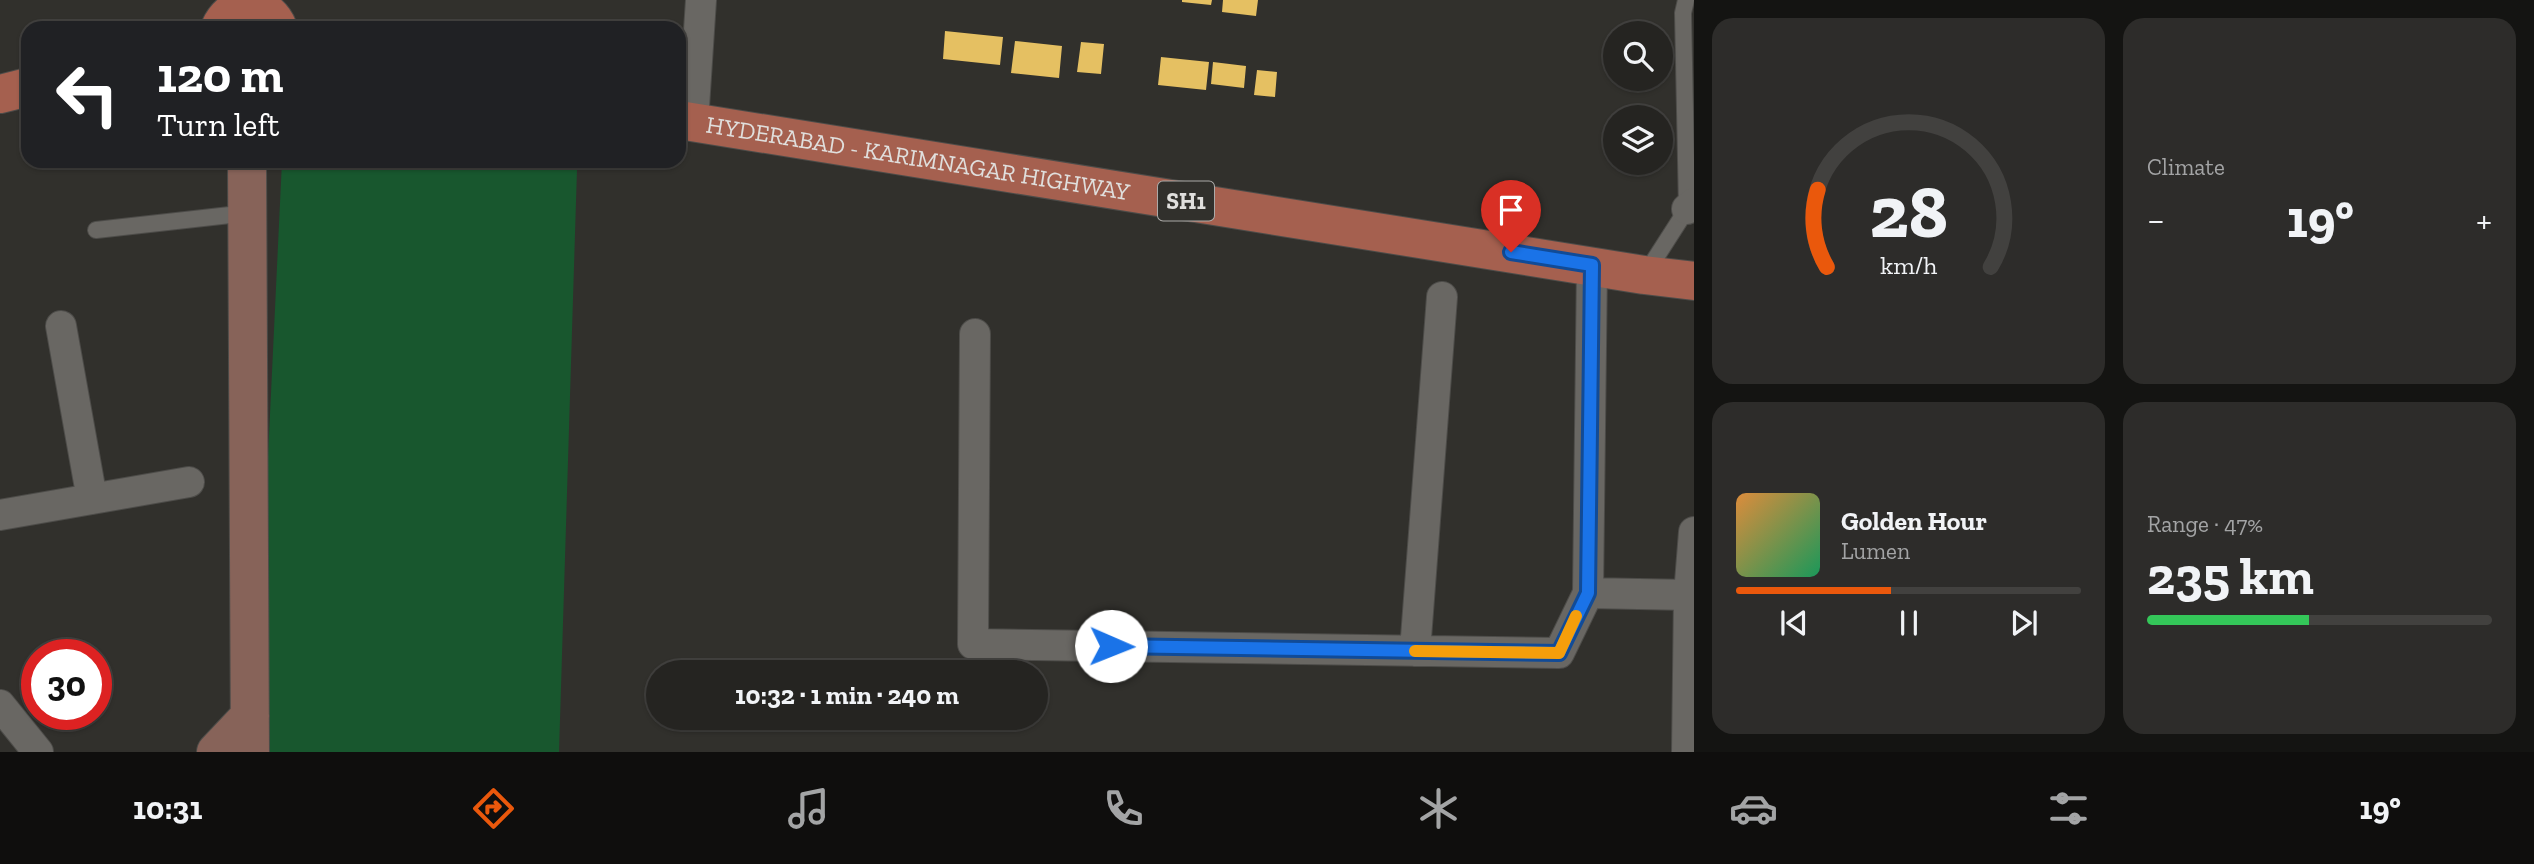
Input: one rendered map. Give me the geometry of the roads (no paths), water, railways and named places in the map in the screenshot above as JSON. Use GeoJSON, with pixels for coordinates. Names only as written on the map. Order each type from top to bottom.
{"type":"FeatureCollection","features":[{"type":"Feature","properties":{"kind":"main road"},"geometry":{"type":"LineString","coordinates":[[228,17],[257,7],[276,21]]}},
{"type":"Feature","properties":{"kind":"main road"},"geometry":{"type":"LineString","coordinates":[[0,71],[21,66]]}},
{"type":"Feature","properties":{"kind":"main road"},"geometry":{"type":"LineString","coordinates":[[0,94],[21,90]]}},
{"type":"Feature","properties":{"kind":"main road","name":"HYDERABAD - KARIMNAGAR HIGHWAY"},"geometry":{"type":"LineString","coordinates":[[686,121],[1694,281]]}},
{"type":"Feature","properties":{"kind":"main road"},"geometry":{"type":"LineString","coordinates":[[216,752],[250,734],[247,168]]}},
{"type":"Feature","properties":{"kind":"street"},"geometry":{"type":"LineString","coordinates":[[686,121],[701,0]]}},
{"type":"Feature","properties":{"kind":"street"},"geometry":{"type":"LineString","coordinates":[[975,334],[973,644],[1559,653],[1588,593],[1592,265]]}},
{"type":"Feature","properties":{"kind":"street"},"geometry":{"type":"LineString","coordinates":[[1415,651],[1442,298]]}},
{"type":"Feature","properties":{"kind":"street"},"geometry":{"type":"LineString","coordinates":[[61,326],[92,499]]}},
{"type":"Feature","properties":{"kind":"street"},"geometry":{"type":"LineString","coordinates":[[0,515],[189,482]]}},
{"type":"Feature","properties":{"kind":"street"},"geometry":{"type":"LineString","coordinates":[[1687,752],[1689,595],[1694,532]]}},
{"type":"Feature","properties":{"kind":"street"},"geometry":{"type":"LineString","coordinates":[[1588,593],[1689,595]]}},
{"type":"Feature","properties":{"kind":"street"},"geometry":{"type":"LineString","coordinates":[[0,705],[38,752]]}},
{"type":"Feature","properties":{"kind":"lane"},"geometry":{"type":"LineString","coordinates":[[1644,275],[1690,206],[1683,13],[1686,0]]}},
{"type":"Feature","properties":{"kind":"lane"},"geometry":{"type":"LineString","coordinates":[[96,230],[248,213]]}}]}
